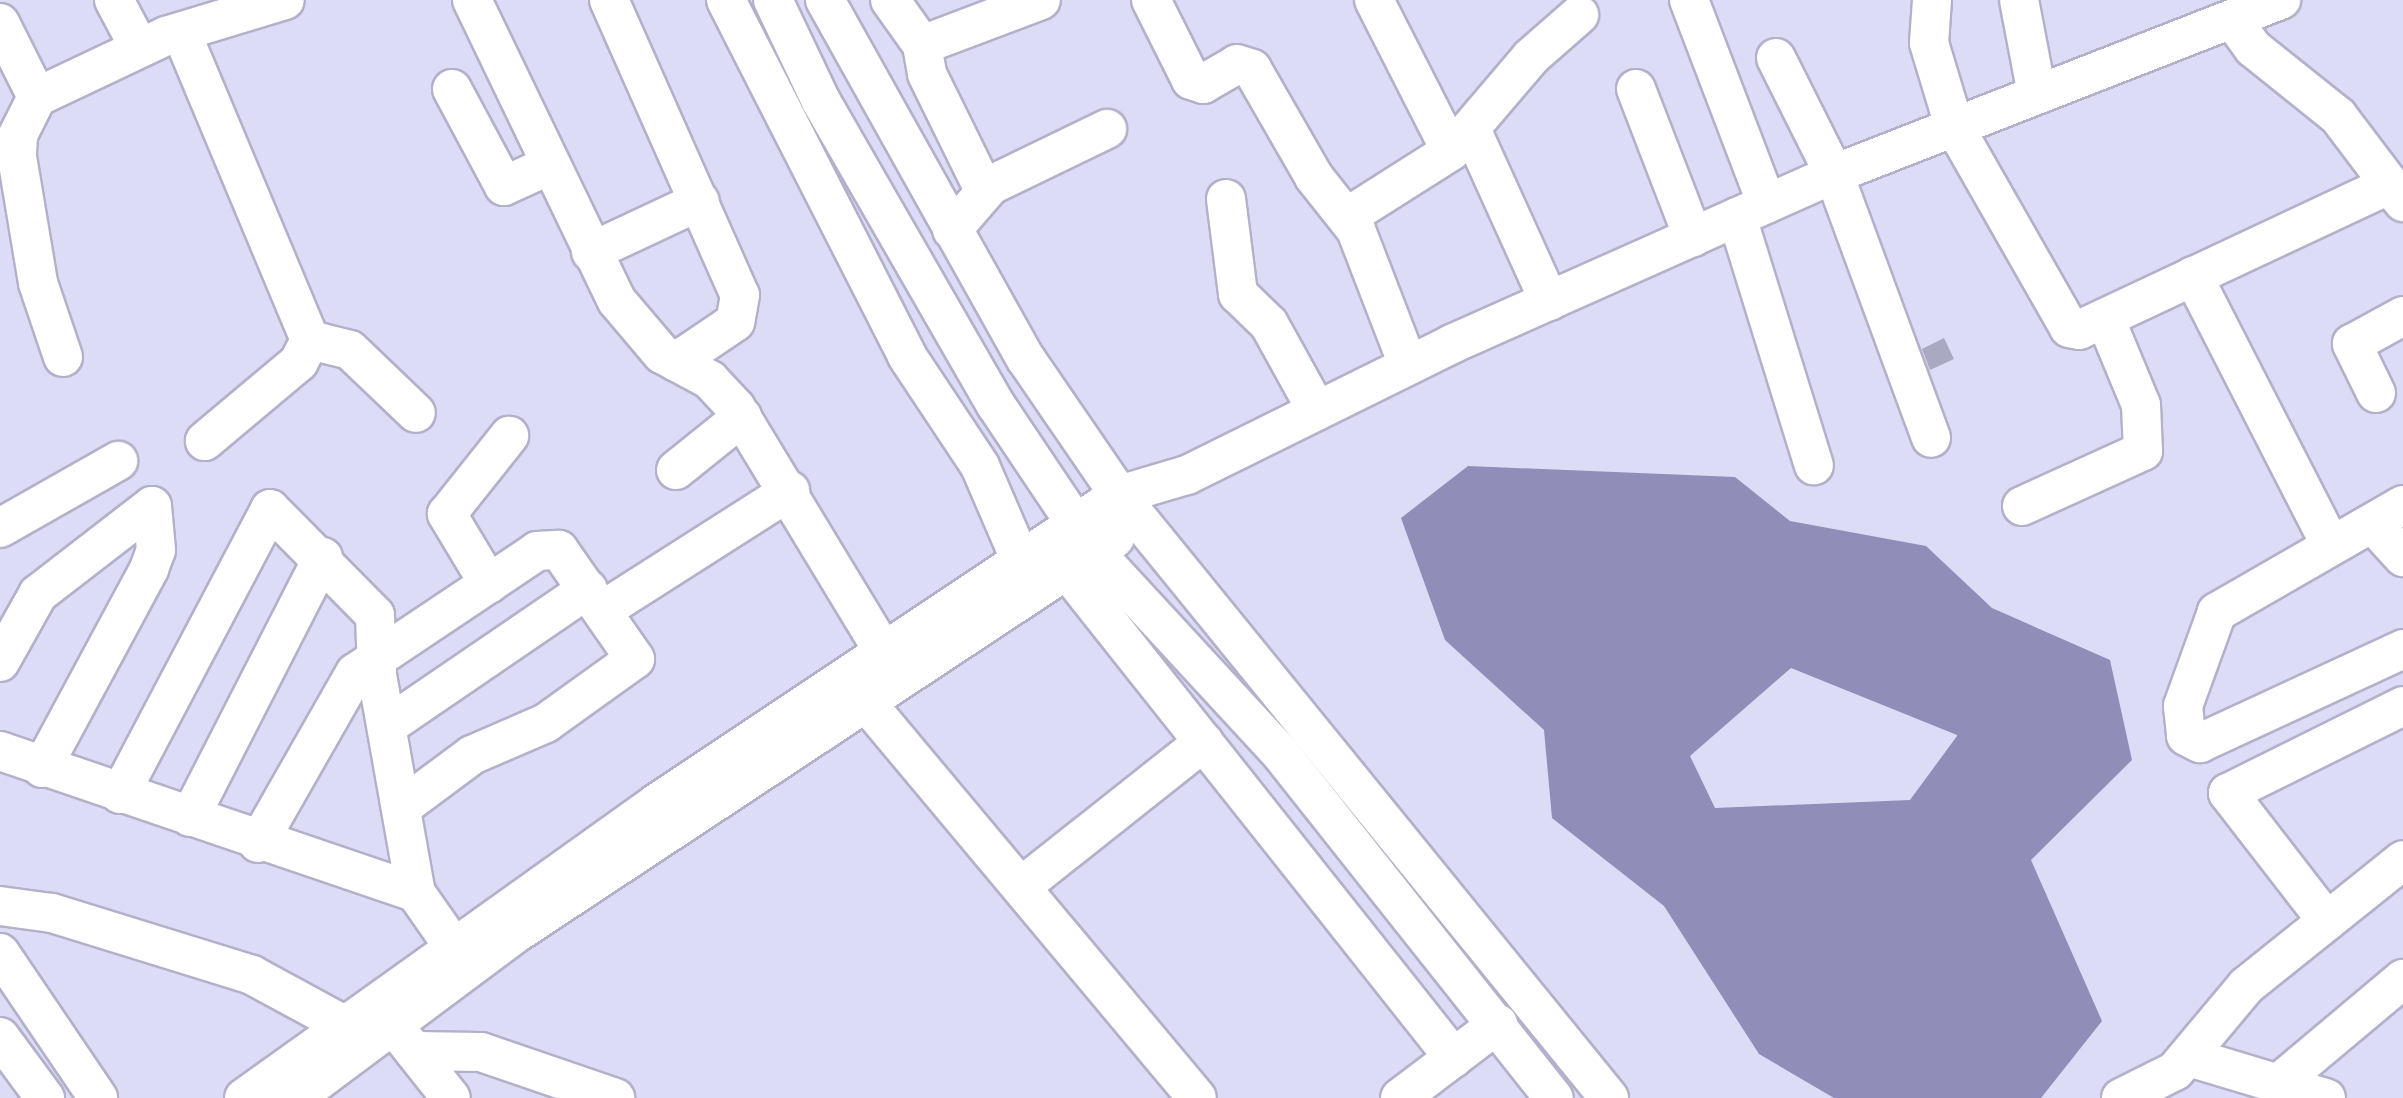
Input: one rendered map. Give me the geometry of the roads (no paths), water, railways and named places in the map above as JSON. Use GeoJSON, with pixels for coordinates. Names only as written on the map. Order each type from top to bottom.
{"type":"FeatureCollection","features":[{"type":"Feature","properties":{"kind":"street"},"geometry":{"type":"LineString","coordinates":[[114,0],[139,47]]}},
{"type":"Feature","properties":{"kind":"street"},"geometry":{"type":"LineString","coordinates":[[472,0],[591,252],[640,333],[676,362],[710,380],[742,417],[790,491],[883,651]]}},
{"type":"Feature","properties":{"kind":"street"},"geometry":{"type":"LineString","coordinates":[[609,0],[736,278],[740,308],[726,330],[676,362]]}},
{"type":"Feature","properties":{"kind":"street"},"geometry":{"type":"LineString","coordinates":[[726,0],[907,356],[980,466],[1020,559]]}},
{"type":"Feature","properties":{"kind":"street"},"geometry":{"type":"LineString","coordinates":[[773,0],[910,258],[1078,547],[1204,742],[1454,1058]]}},
{"type":"Feature","properties":{"kind":"street"},"geometry":{"type":"LineString","coordinates":[[825,0],[1026,359],[1130,509],[1327,743],[1609,1098]]}},
{"type":"Feature","properties":{"kind":"street"},"geometry":{"type":"LineString","coordinates":[[890,0],[922,45],[927,74],[984,190]]}},
{"type":"Feature","properties":{"kind":"street"},"geometry":{"type":"LineString","coordinates":[[922,45],[1041,0]]}},
{"type":"Feature","properties":{"kind":"street"},"geometry":{"type":"LineString","coordinates":[[1151,0],[1191,80],[1203,84],[1237,64],[1252,69],[1314,177],[1347,217],[1408,365]]}},
{"type":"Feature","properties":{"kind":"street"},"geometry":{"type":"LineString","coordinates":[[1374,0],[1461,141],[1549,301]]}},
{"type":"Feature","properties":{"kind":"street"},"geometry":{"type":"LineString","coordinates":[[1689,0],[1752,210],[1814,465]]}},
{"type":"Feature","properties":{"kind":"street"},"geometry":{"type":"LineString","coordinates":[[1932,0],[1929,43],[1954,126],[2060,320],[2079,330],[2193,276],[2395,194],[2338,116],[2253,48],[2232,19]]}},
{"type":"Feature","properties":{"kind":"street"},"geometry":{"type":"LineString","coordinates":[[2019,0],[2037,94]]}},
{"type":"Feature","properties":{"kind":"street"},"geometry":{"type":"LineString","coordinates":[[394,1026],[453,946],[1187,475],[1408,365],[1834,174],[2281,0]]}},
{"type":"Feature","properties":{"kind":"street"},"geometry":{"type":"LineString","coordinates":[[63,357],[12,193],[16,146],[37,97],[139,47],[263,4]]}},
{"type":"Feature","properties":{"kind":"street"},"geometry":{"type":"LineString","coordinates":[[1347,217],[1461,141],[1531,57],[1579,15]]}},
{"type":"Feature","properties":{"kind":"street"},"geometry":{"type":"LineString","coordinates":[[0,23],[37,97]]}},
{"type":"Feature","properties":{"kind":"street"},"geometry":{"type":"LineString","coordinates":[[182,34],[310,340],[299,362],[205,441]]}},
{"type":"Feature","properties":{"kind":"street"},"geometry":{"type":"LineString","coordinates":[[1776,58],[1834,174],[1931,438]]}},
{"type":"Feature","properties":{"kind":"street"},"geometry":{"type":"LineString","coordinates":[[452,89],[504,186],[550,165]]}},
{"type":"Feature","properties":{"kind":"street"},"geometry":{"type":"LineString","coordinates":[[1636,89],[1693,237]]}},
{"type":"Feature","properties":{"kind":"street"},"geometry":{"type":"LineString","coordinates":[[952,230],[984,190],[1107,129]]}},
{"type":"Feature","properties":{"kind":"street"},"geometry":{"type":"LineString","coordinates":[[1226,199],[1238,294],[1269,324],[1317,411]]}},
{"type":"Feature","properties":{"kind":"street"},"geometry":{"type":"LineString","coordinates":[[591,252],[700,201]]}},
{"type":"Feature","properties":{"kind":"street"},"geometry":{"type":"LineString","coordinates":[[2193,276],[2331,546]]}},
{"type":"Feature","properties":{"kind":"street"},"geometry":{"type":"LineString","coordinates":[[2376,393],[2352,344],[2403,316]]}},
{"type":"Feature","properties":{"kind":"street"},"geometry":{"type":"LineString","coordinates":[[2022,506],[2143,451],[2147,423],[2105,318]]}},
{"type":"Feature","properties":{"kind":"street"},"geometry":{"type":"LineString","coordinates":[[310,340],[350,350],[416,413]]}},
{"type":"Feature","properties":{"kind":"street"},"geometry":{"type":"LineString","coordinates":[[676,470],[742,417]]}},
{"type":"Feature","properties":{"kind":"street"},"geometry":{"type":"LineString","coordinates":[[489,584],[447,514],[509,436]]}},
{"type":"Feature","properties":{"kind":"street"},"geometry":{"type":"LineString","coordinates":[[0,528],[118,461]]}},
{"type":"Feature","properties":{"kind":"street"},"geometry":{"type":"LineString","coordinates":[[387,726],[595,600],[790,491]]}},
{"type":"Feature","properties":{"kind":"street"},"geometry":{"type":"LineString","coordinates":[[0,662],[12,614],[152,506],[156,550],[149,569],[42,768]]}},
{"type":"Feature","properties":{"kind":"street"},"geometry":{"type":"LineString","coordinates":[[120,794],[270,509],[323,557],[375,615],[376,659],[416,893],[453,946]]}},
{"type":"Feature","properties":{"kind":"street"},"geometry":{"type":"LineString","coordinates":[[2403,557],[2388,514],[2217,612],[2183,706],[2186,736],[2200,743],[2403,649]]}},
{"type":"Feature","properties":{"kind":"street"},"geometry":{"type":"LineString","coordinates":[[258,843],[349,680],[546,547],[567,556],[635,659],[546,723],[472,755],[402,807]]}},
{"type":"Feature","properties":{"kind":"street"},"geometry":{"type":"LineString","coordinates":[[295,1098],[518,932],[854,690],[883,651],[1020,559],[1078,547]]}},
{"type":"Feature","properties":{"kind":"street"},"geometry":{"type":"LineString","coordinates":[[1078,547],[1261,730],[1554,1098]]}},
{"type":"Feature","properties":{"kind":"street"},"geometry":{"type":"LineString","coordinates":[[190,817],[323,557]]}},
{"type":"Feature","properties":{"kind":"street"},"geometry":{"type":"LineString","coordinates":[[854,690],[1022,886],[1197,1098]]}},
{"type":"Feature","properties":{"kind":"street"},"geometry":{"type":"LineString","coordinates":[[2327,921],[2228,793],[2403,706]]}},
{"type":"Feature","properties":{"kind":"street"},"geometry":{"type":"LineString","coordinates":[[1022,886],[1204,742]]}},
{"type":"Feature","properties":{"kind":"street"},"geometry":{"type":"LineString","coordinates":[[0,751],[258,843],[416,893]]}},
{"type":"Feature","properties":{"kind":"street"},"geometry":{"type":"LineString","coordinates":[[2121,1098],[2189,1057],[2246,986],[2403,860]]}},
{"type":"Feature","properties":{"kind":"street"},"geometry":{"type":"LineString","coordinates":[[0,906],[52,913],[252,975],[344,1025],[394,1026],[615,1098]]}},
{"type":"Feature","properties":{"kind":"street"},"geometry":{"type":"LineString","coordinates":[[0,953],[98,1098]]}},
{"type":"Feature","properties":{"kind":"street"},"geometry":{"type":"LineString","coordinates":[[2266,1086],[2403,979]]}},
{"type":"Feature","properties":{"kind":"street"},"geometry":{"type":"LineString","coordinates":[[1400,1098],[1498,1024]]}},
{"type":"Feature","properties":{"kind":"street"},"geometry":{"type":"LineString","coordinates":[[244,1098],[344,1025]]}},
{"type":"Feature","properties":{"kind":"street"},"geometry":{"type":"LineString","coordinates":[[394,1026],[451,1098]]}},
{"type":"Feature","properties":{"kind":"street"},"geometry":{"type":"LineString","coordinates":[[0,1037],[45,1098]]}},
{"type":"Feature","properties":{"kind":"street"},"geometry":{"type":"LineString","coordinates":[[2189,1057],[2266,1086],[2326,1098]]}}]}
